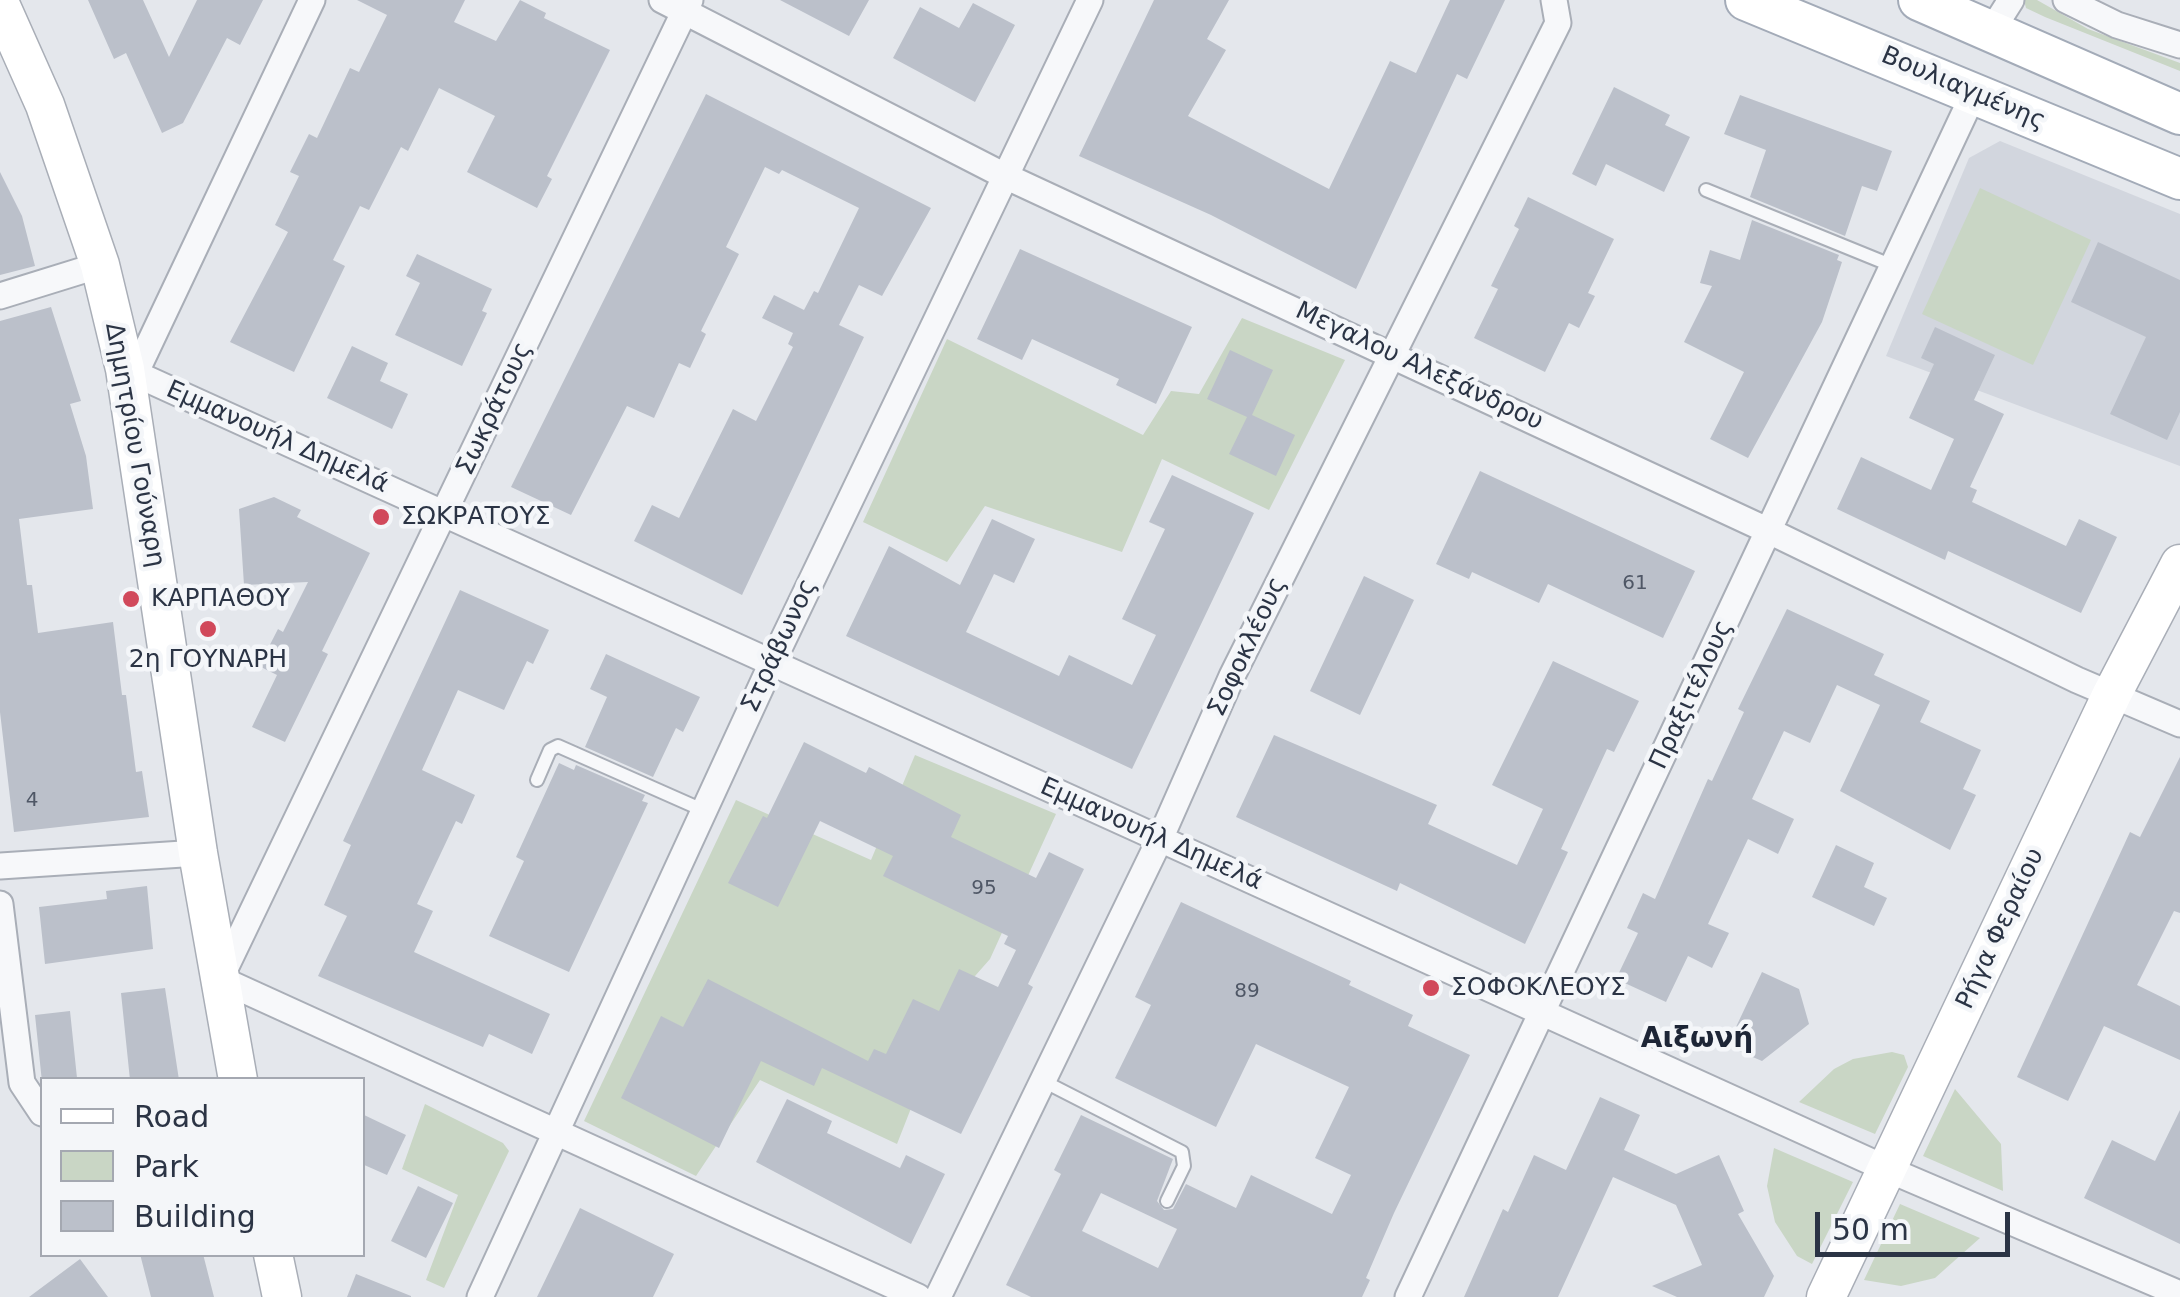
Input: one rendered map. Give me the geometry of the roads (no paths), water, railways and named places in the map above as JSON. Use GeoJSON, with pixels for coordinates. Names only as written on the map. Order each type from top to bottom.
{"type":"FeatureCollection","features":[{"type":"Feature","properties":{"kind":"main road","name":"Βουλιαγμένης"},"geometry":{"type":"LineString","coordinates":[[1746,0],[2180,179]]}},
{"type":"Feature","properties":{"kind":"main road"},"geometry":{"type":"LineString","coordinates":[[1920,0],[2002,15],[2180,114]]}},
{"type":"Feature","properties":{"kind":"main road","name":"Δημητρίου Γούναρη"},"geometry":{"type":"LineString","coordinates":[[0,4],[45,105],[100,264],[130,372],[198,853],[237,1077]]}},
{"type":"Feature","properties":{"kind":"main road","name":"Ρήγα Φεραίου"},"geometry":{"type":"LineString","coordinates":[[1826,1297],[2112,694],[2180,564]]}},
{"type":"Feature","properties":{"kind":"main road"},"geometry":{"type":"LineString","coordinates":[[274,1257],[282,1297]]}},
{"type":"Feature","properties":{"kind":"street"},"geometry":{"type":"LineString","coordinates":[[130,372],[312,0]]}},
{"type":"Feature","properties":{"kind":"street","name":"Στράβωνος"},"geometry":{"type":"LineString","coordinates":[[480,1297],[772,663],[1090,0]]}},
{"type":"Feature","properties":{"kind":"street","name":"Σοφοκλέους"},"geometry":{"type":"LineString","coordinates":[[938,1297],[1160,839],[1232,676],[1558,23],[1554,0]]}},
{"type":"Feature","properties":{"kind":"street"},"geometry":{"type":"LineString","coordinates":[[2066,0],[2117,25],[2180,45]]}},
{"type":"Feature","properties":{"kind":"street","name":"Μεγαλου Αλεξάνδρου"},"geometry":{"type":"LineString","coordinates":[[679,4],[1003,175],[2180,724]]}},
{"type":"Feature","properties":{"kind":"street","name":"Σωκράτους"},"geometry":{"type":"LineString","coordinates":[[220,980],[444,514],[679,4]]}},
{"type":"Feature","properties":{"kind":"street","name":"Πραξιτέλους"},"geometry":{"type":"LineString","coordinates":[[1408,1297],[1974,94]]}},
{"type":"Feature","properties":{"kind":"street"},"geometry":{"type":"LineString","coordinates":[[0,296],[100,264]]}},
{"type":"Feature","properties":{"kind":"street","name":"Εμμανουήλ Δημελά"},"geometry":{"type":"LineString","coordinates":[[130,372],[1887,1169],[2180,1294]]}},
{"type":"Feature","properties":{"kind":"street"},"geometry":{"type":"LineString","coordinates":[[0,866],[198,853]]}},
{"type":"Feature","properties":{"kind":"street"},"geometry":{"type":"LineString","coordinates":[[0,904],[22,1083],[40,1109]]}},
{"type":"Feature","properties":{"kind":"street"},"geometry":{"type":"LineString","coordinates":[[220,980],[918,1297]]}},
{"type":"Feature","properties":{"kind":"lane"},"geometry":{"type":"LineString","coordinates":[[1706,190],[1893,266]]}},
{"type":"Feature","properties":{"kind":"lane"},"geometry":{"type":"LineString","coordinates":[[537,780],[550,750],[558,746],[705,811]]}},
{"type":"Feature","properties":{"kind":"lane"},"geometry":{"type":"LineString","coordinates":[[1042,1081],[1182,1152],[1184,1166],[1166,1201]]}},
{"type":"Feature","properties":{"kind":"place","name":"ΣΩΚΡΑΤΟΥΣ"},"geometry":{"type":"Point","coordinates":[381,517]}},
{"type":"Feature","properties":{"kind":"place","name":"ΚΑΡΠΑΘΟΥ"},"geometry":{"type":"Point","coordinates":[131,599]}},
{"type":"Feature","properties":{"kind":"place","name":"2η ΓΟΥΝΑΡΗ"},"geometry":{"type":"Point","coordinates":[208,629]}},
{"type":"Feature","properties":{"kind":"place","name":"ΣΟΦΟΚΛΕΟΥΣ"},"geometry":{"type":"Point","coordinates":[1431,988]}},
{"type":"Feature","properties":{"kind":"district","name":"Αιξωνή"},"geometry":{"type":"Point","coordinates":[1697,1040]}}]}
